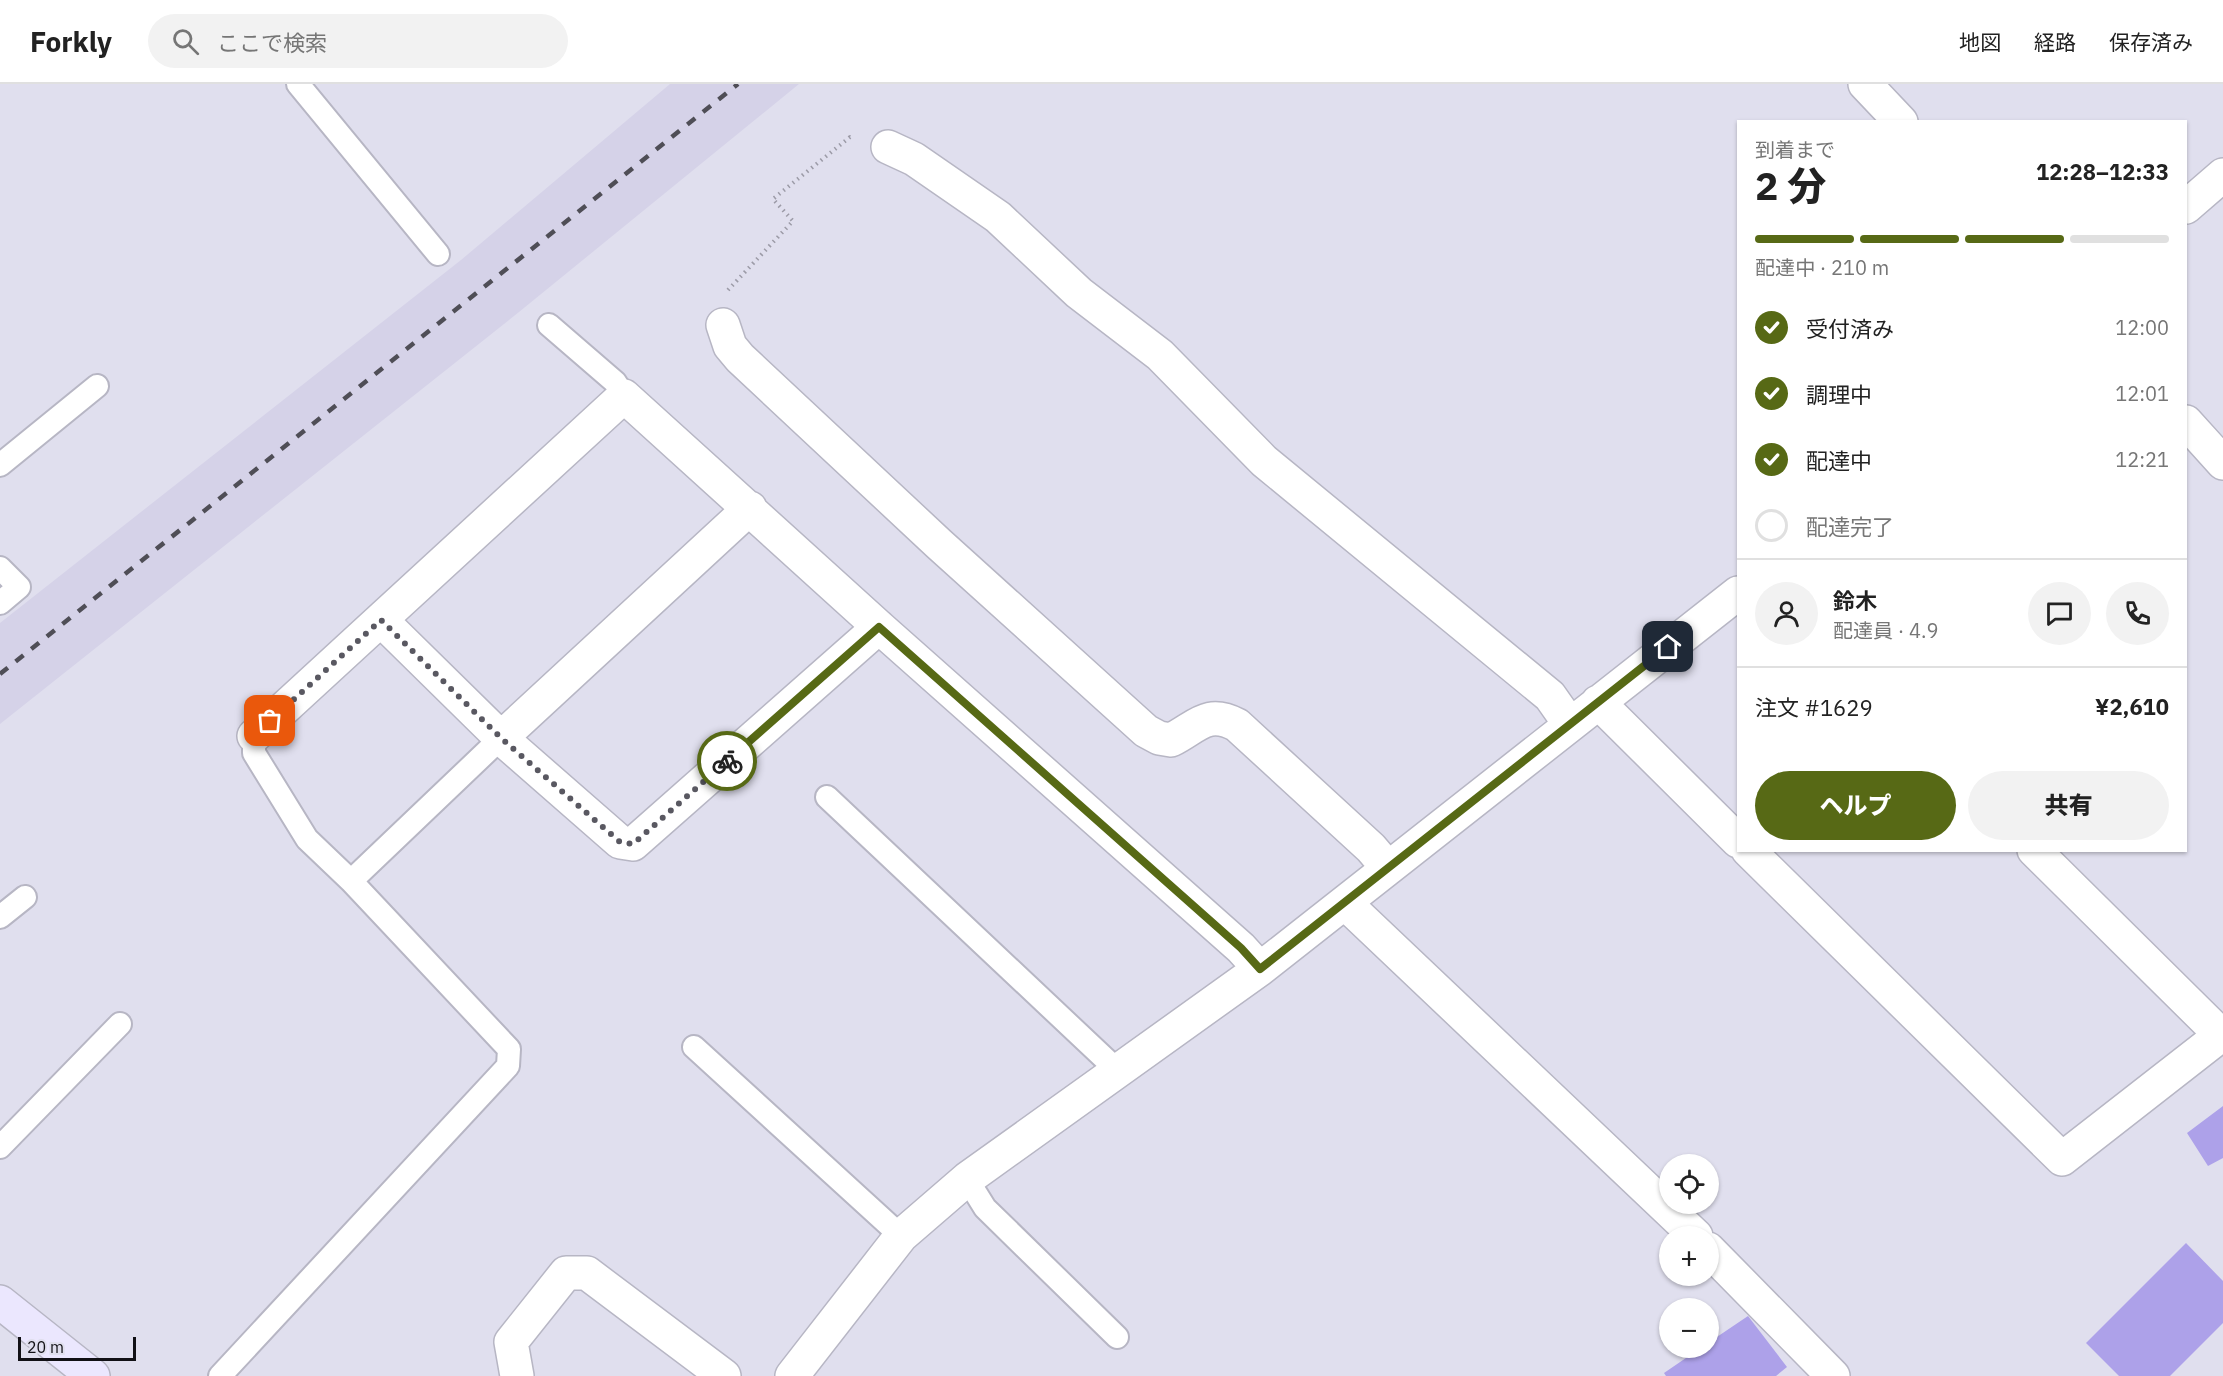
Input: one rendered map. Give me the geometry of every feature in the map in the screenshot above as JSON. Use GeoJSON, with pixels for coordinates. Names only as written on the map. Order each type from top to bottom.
{"type":"FeatureCollection","features":[{"type":"Feature","properties":{"kind":"street"},"geometry":{"type":"LineString","coordinates":[[1865,84],[1899,120]]}},
{"type":"Feature","properties":{"kind":"street"},"geometry":{"type":"LineString","coordinates":[[888,147],[914,159],[998,218],[1079,293],[1160,355],[1264,461],[1550,696],[1569,723]]}},
{"type":"Feature","properties":{"kind":"street"},"geometry":{"type":"LineString","coordinates":[[2187,206],[2223,175]]}},
{"type":"Feature","properties":{"kind":"street"},"geometry":{"type":"LineString","coordinates":[[723,325],[730,346],[740,358],[939,544],[1146,731],[1159,738],[1171,740],[1203,720],[1226,719],[1237,725],[1371,848],[1388,868]]}},
{"type":"Feature","properties":{"kind":"street"},"geometry":{"type":"LineString","coordinates":[[254,736],[624,396],[879,627],[1232,940],[1260,969]]}},
{"type":"Feature","properties":{"kind":"street"},"geometry":{"type":"LineString","coordinates":[[2187,423],[2223,463]]}},
{"type":"Feature","properties":{"kind":"street"},"geometry":{"type":"LineString","coordinates":[[501,738],[750,508]]}},
{"type":"Feature","properties":{"kind":"street"},"geometry":{"type":"LineString","coordinates":[[792,1376],[901,1236],[967,1179],[1260,969],[1737,593]]}},
{"type":"Feature","properties":{"kind":"street"},"geometry":{"type":"LineString","coordinates":[[381,620],[501,738],[620,842],[633,844],[879,627]]}},
{"type":"Feature","properties":{"kind":"street"},"geometry":{"type":"LineString","coordinates":[[1598,702],[1737,840]]}},
{"type":"Feature","properties":{"kind":"street"},"geometry":{"type":"LineString","coordinates":[[1750,852],[2062,1160],[2221,1035],[2036,852]]}},
{"type":"Feature","properties":{"kind":"street"},"geometry":{"type":"LineString","coordinates":[[1346,903],[1685,1226]]}},
{"type":"Feature","properties":{"kind":"street"},"geometry":{"type":"LineString","coordinates":[[1719,1260],[1833,1376]]}},
{"type":"Feature","properties":{"kind":"street"},"geometry":{"type":"LineString","coordinates":[[517,1376],[511,1342],[566,1273],[587,1273],[724,1376]]}},
{"type":"Feature","properties":{"kind":"street"},"geometry":{"type":"LineString","coordinates":[[0,1302],[93,1376]]}},
{"type":"Feature","properties":{"kind":"lane"},"geometry":{"type":"LineString","coordinates":[[298,84],[438,254]]}},
{"type":"Feature","properties":{"kind":"lane"},"geometry":{"type":"LineString","coordinates":[[549,325],[615,382],[624,396]]}},
{"type":"Feature","properties":{"kind":"lane"},"geometry":{"type":"LineString","coordinates":[[0,465],[97,386]]}},
{"type":"Feature","properties":{"kind":"lane"},"geometry":{"type":"LineString","coordinates":[[0,568],[19,588],[0,603]]}},
{"type":"Feature","properties":{"kind":"lane"},"geometry":{"type":"LineString","coordinates":[[220,1376],[508,1066],[509,1049],[351,881],[307,838],[254,753],[254,736]]}},
{"type":"Feature","properties":{"kind":"lane"},"geometry":{"type":"LineString","coordinates":[[351,881],[501,738]]}},
{"type":"Feature","properties":{"kind":"lane"},"geometry":{"type":"LineString","coordinates":[[827,797],[1118,1071]]}},
{"type":"Feature","properties":{"kind":"lane"},"geometry":{"type":"LineString","coordinates":[[0,917],[25,897]]}},
{"type":"Feature","properties":{"kind":"lane"},"geometry":{"type":"LineString","coordinates":[[0,1147],[120,1023]]}},
{"type":"Feature","properties":{"kind":"lane"},"geometry":{"type":"LineString","coordinates":[[694,1047],[901,1236]]}},
{"type":"Feature","properties":{"kind":"lane"},"geometry":{"type":"LineString","coordinates":[[967,1179],[985,1208],[1117,1337]]}},
{"type":"Feature","properties":{"kind":"path"},"geometry":{"type":"LineString","coordinates":[[723,325],[723,302],[728,289],[793,221],[773,198],[850,137],[888,147]]}},
{"type":"Feature","properties":{"kind":"shaded area"},"geometry":{"type":"Polygon","coordinates":[[[670,84],[799,84],[519,312],[0,724],[0,623],[461,260],[670,84]]]}},
{"type":"Feature","properties":{"kind":"building"},"geometry":{"type":"Polygon","coordinates":[[[2223,1106],[2223,1158],[2208,1166],[2187,1133],[2223,1106]]]}},
{"type":"Feature","properties":{"kind":"building"},"geometry":{"type":"Polygon","coordinates":[[[2186,1243],[2223,1281],[2223,1323],[2170,1376],[2119,1376],[2086,1343],[2186,1243]]]}},
{"type":"Feature","properties":{"kind":"building"},"geometry":{"type":"Polygon","coordinates":[[[1748,1316],[1787,1367],[1776,1376],[1666,1376],[1664,1373],[1686,1358],[1719,1358],[1719,1336],[1748,1316]]]}},
{"type":"Feature","properties":{"kind":"railway"},"geometry":{"type":"LineString","coordinates":[[0,674],[738,84]]}},
{"type":"Feature","properties":{"kind":"way so far"},"geometry":{"type":"LineString","coordinates":[[270,721],[381,620],[501,738],[620,842],[633,844],[727,761]]}},
{"type":"Feature","properties":{"kind":"route"},"geometry":{"type":"LineString","coordinates":[[727,761],[879,627],[1241,948],[1260,969],[1668,647]]}}]}
